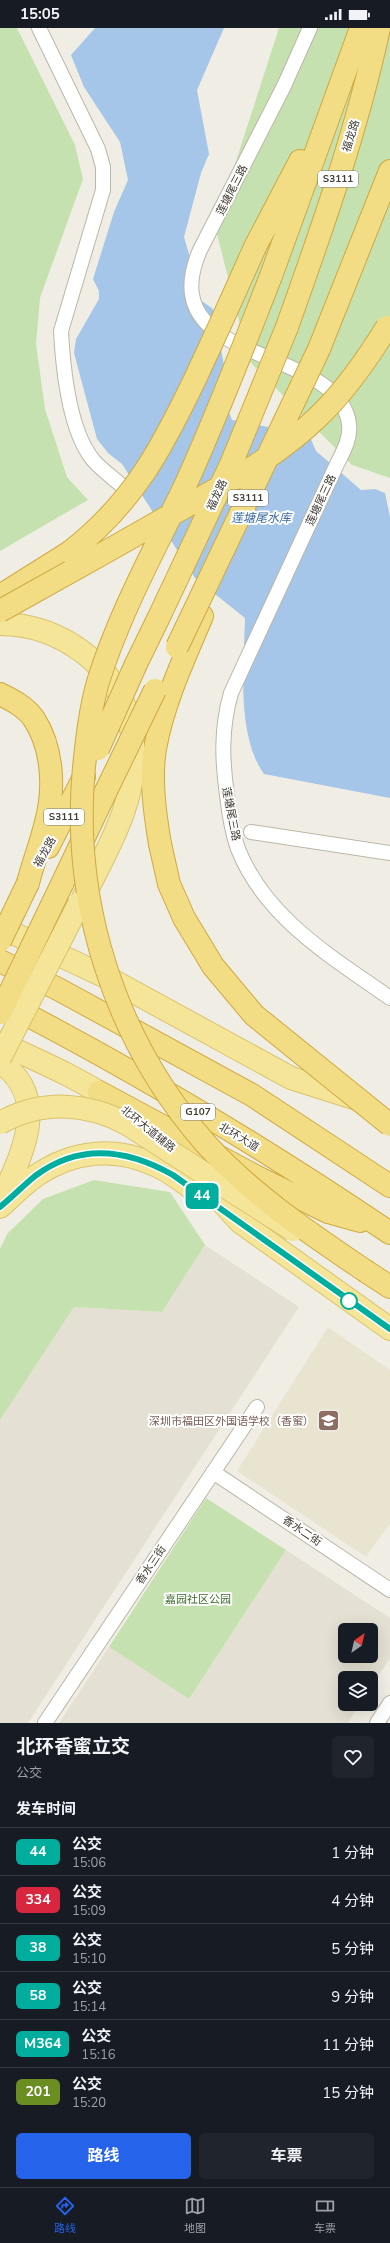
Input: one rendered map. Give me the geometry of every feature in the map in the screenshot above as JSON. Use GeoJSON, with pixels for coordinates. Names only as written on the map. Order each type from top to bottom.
{"type":"FeatureCollection","features":[{"type":"Feature","properties":{"kind":"highway"},"geometry":{"type":"LineString","coordinates":[[361,28],[332,104],[271,276],[185,486],[119,621],[97,685],[87,733],[81,797],[84,859],[93,918],[104,966],[123,1016],[148,1064],[177,1107],[207,1144],[239,1177],[306,1231],[390,1287]]}},
{"type":"Feature","properties":{"kind":"highway","name":"福龙路"},"geometry":{"type":"LineString","coordinates":[[0,941],[28,883],[55,835],[98,749],[136,664],[232,462],[287,327],[332,199],[364,91],[379,28]]}},
{"type":"Feature","properties":{"kind":"highway"},"geometry":{"type":"LineString","coordinates":[[0,596],[70,552],[95,533],[137,485],[166,440],[255,247],[332,104]]}},
{"type":"Feature","properties":{"kind":"highway","name":"S3111"},"geometry":{"type":"LineString","coordinates":[[0,1013],[155,690],[182,649],[224,548],[318,349],[390,171]]}},
{"type":"Feature","properties":{"kind":"highway"},"geometry":{"type":"LineString","coordinates":[[0,611],[216,490],[280,448],[321,415],[335,400],[361,368],[389,324]]}},
{"type":"Feature","properties":{"kind":"highway"},"geometry":{"type":"LineString","coordinates":[[182,649],[155,750],[153,791],[160,844],[169,884],[184,918],[212,966],[254,1015],[390,1125]]}},
{"type":"Feature","properties":{"kind":"highway"},"geometry":{"type":"LineString","coordinates":[[0,694],[16,702],[33,718],[43,738],[52,785],[46,822],[28,883]]}},
{"type":"Feature","properties":{"kind":"highway"},"geometry":{"type":"LineString","coordinates":[[0,961],[58,988],[245,1091],[390,1186]]}},
{"type":"Feature","properties":{"kind":"highway","name":"北环大道"},"geometry":{"type":"LineString","coordinates":[[0,1001],[55,1029],[153,1086],[274,1158],[385,1230]]}},
{"type":"Feature","properties":{"kind":"highway"},"geometry":{"type":"LineString","coordinates":[[99,1092],[255,1176],[328,1212],[385,1230]]}},
{"type":"Feature","properties":{"kind":"main road"},"geometry":{"type":"LineString","coordinates":[[0,624],[21,625],[53,634],[92,659],[106,674],[123,699],[132,727],[133,768],[124,812],[80,904],[0,1058]]}},
{"type":"Feature","properties":{"kind":"main road"},"geometry":{"type":"LineString","coordinates":[[0,927],[110,979],[291,1078],[390,1111]]}},
{"type":"Feature","properties":{"kind":"main road","name":"北环大道辅路"},"geometry":{"type":"LineString","coordinates":[[0,1043],[99,1092],[169,1143],[240,1222],[390,1329]]}},
{"type":"Feature","properties":{"kind":"main road"},"geometry":{"type":"LineString","coordinates":[[0,1062],[10,1069],[19,1080],[28,1105],[29,1120],[27,1135],[21,1156],[0,1205]]}},
{"type":"Feature","properties":{"kind":"main road"},"geometry":{"type":"LineString","coordinates":[[0,1123],[24,1112],[43,1107],[64,1106],[82,1108],[109,1115],[126,1124],[281,1223],[367,1272]]}},
{"type":"Feature","properties":{"kind":"main road"},"geometry":{"type":"LineString","coordinates":[[0,1205],[35,1176],[53,1165],[89,1153],[107,1152],[131,1156],[156,1165],[240,1222]]}},
{"type":"Feature","properties":{"kind":"street"},"geometry":{"type":"LineString","coordinates":[[38,28],[98,149],[103,167],[103,190],[61,331],[61,354],[73,415],[82,443],[94,460],[121,485]]}},
{"type":"Feature","properties":{"kind":"street","name":"莲塘尾三路"},"geometry":{"type":"LineString","coordinates":[[310,28],[280,93],[200,250],[193,271],[194,302],[207,323],[222,336],[304,375],[324,387],[343,407],[349,424],[349,433],[342,453],[236,680],[227,709],[222,760],[233,830],[246,865],[269,902],[283,918],[321,949],[390,998]]}},
{"type":"Feature","properties":{"kind":"street"},"geometry":{"type":"LineString","coordinates":[[251,832],[390,853]]}},
{"type":"Feature","properties":{"kind":"street","name":"香水三街"},"geometry":{"type":"LineString","coordinates":[[45,1723],[257,1407]]}},
{"type":"Feature","properties":{"kind":"street","name":"香水二街"},"geometry":{"type":"LineString","coordinates":[[213,1472],[390,1590]]}},
{"type":"Feature","properties":{"kind":"street"},"geometry":{"type":"LineString","coordinates":[[377,1723],[390,1703]]}},
{"type":"Feature","properties":{"kind":"shaded area"},"geometry":{"type":"Polygon","coordinates":[[[205,1245],[299,1307],[28,1723],[0,1723],[0,1420],[74,1307],[162,1312],[205,1245]]]}},
{"type":"Feature","properties":{"kind":"shaded area","name":"深圳市福田区外国语学校（香蜜）"},"geometry":{"type":"Polygon","coordinates":[[[328,1327],[390,1370],[390,1523],[366,1557],[237,1471],[328,1327]]]}},
{"type":"Feature","properties":{"kind":"shaded area"},"geometry":{"type":"Polygon","coordinates":[[[286,1550],[390,1618],[390,1658],[378,1676],[378,1671],[338,1671],[338,1711],[356,1711],[348,1723],[59,1723],[109,1647],[189,1699],[286,1550]]]}},
{"type":"Feature","properties":{"kind":"green space"},"geometry":{"type":"Polygon","coordinates":[[[0,28],[17,28],[75,145],[83,179],[40,298],[36,344],[45,409],[67,477],[88,500],[0,551],[0,28]]]}},
{"type":"Feature","properties":{"kind":"green space"},"geometry":{"type":"Polygon","coordinates":[[[279,28],[390,28],[390,478],[352,465],[249,361],[215,226],[279,28]]]}},
{"type":"Feature","properties":{"kind":"green space"},"geometry":{"type":"Polygon","coordinates":[[[94,1180],[170,1192],[205,1245],[162,1312],[74,1307],[0,1420],[0,1249],[7,1234],[43,1199],[94,1180]]]}},
{"type":"Feature","properties":{"kind":"green space","name":"嘉园社区公园"},"geometry":{"type":"Polygon","coordinates":[[[206,1498],[286,1550],[189,1699],[109,1647],[206,1498]]]}},
{"type":"Feature","properties":{"kind":"water","name":"莲塘尾水库"},"geometry":{"type":"Polygon","coordinates":[[[95,28],[224,28],[197,90],[209,154],[201,173],[184,237],[194,271],[192,294],[213,309],[229,390],[228,410],[232,420],[309,435],[316,451],[361,490],[375,489],[385,493],[390,517],[390,798],[264,774],[255,758],[249,740],[245,720],[243,678],[245,618],[195,578],[122,464],[108,453],[97,439],[74,353],[76,339],[99,299],[99,291],[93,279],[114,212],[128,180],[120,142],[84,87],[71,55],[95,28]]]}},
{"type":"Feature","properties":{"kind":"bus line","name":"44"},"geometry":{"type":"LineString","coordinates":[[0,1207],[35,1176],[53,1165],[70,1159],[89,1153],[107,1152],[125,1154],[142,1159],[173,1175],[306,1271],[390,1329]]}},
{"type":"Feature","properties":{"kind":"place","name":"深圳市福田区外国语学校（香蜜）"},"geometry":{"type":"Point","coordinates":[329,1421]}}]}
